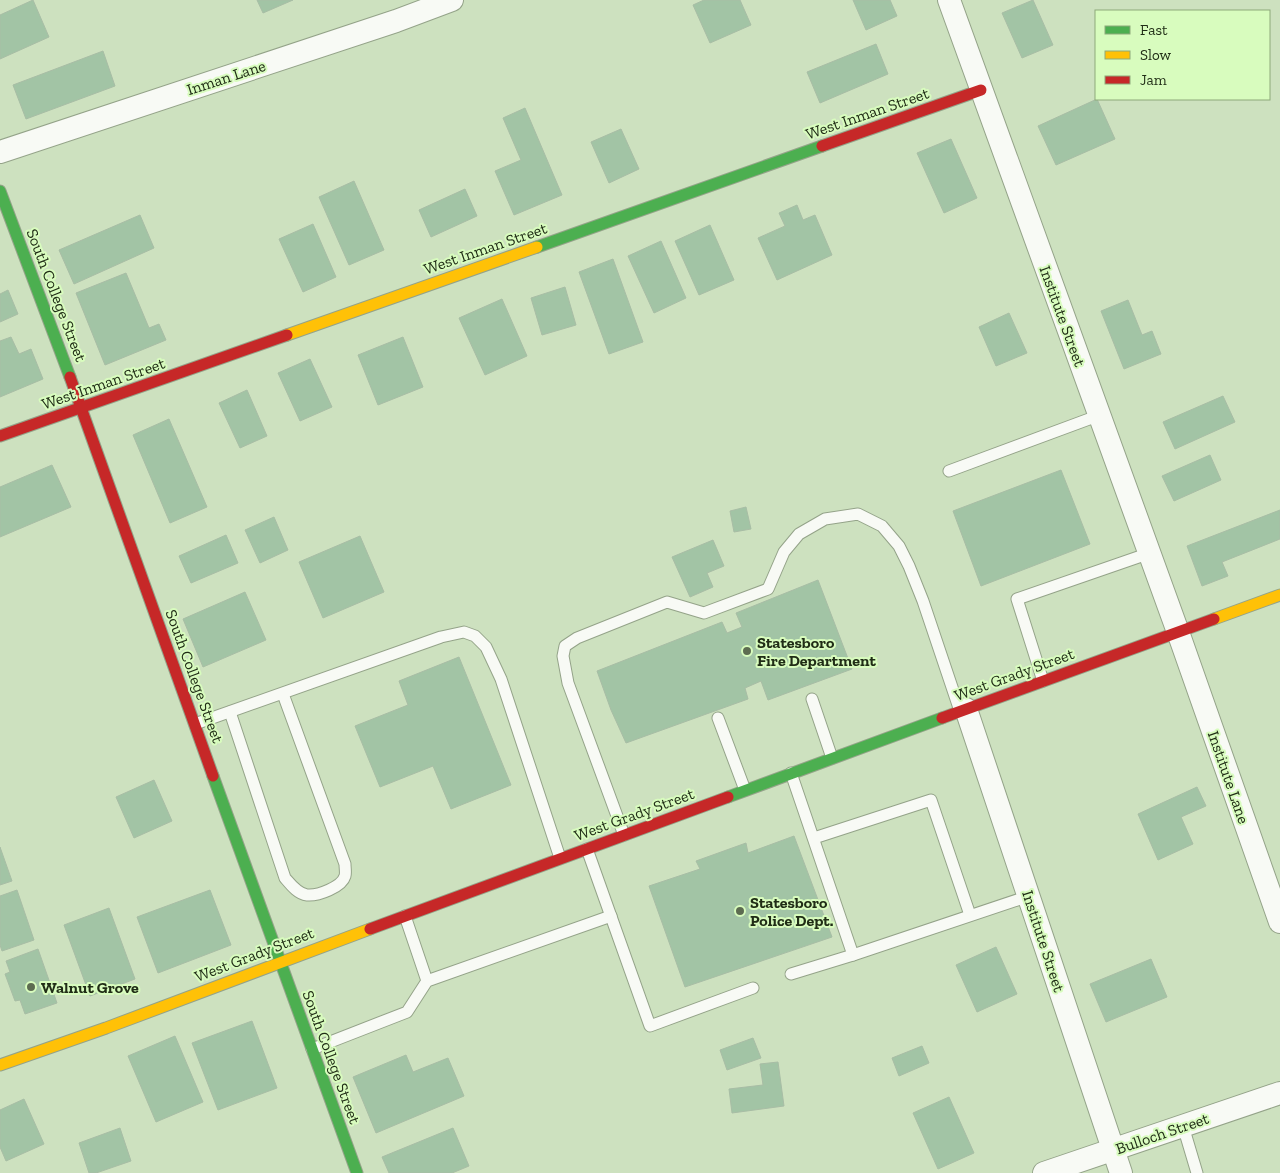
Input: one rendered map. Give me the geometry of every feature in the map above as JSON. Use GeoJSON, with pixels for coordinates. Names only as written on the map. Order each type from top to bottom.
{"type":"FeatureCollection","features":[{"type":"Feature","properties":{"kind":"street","name":"Inman Lane"},"geometry":{"type":"LineString","coordinates":[[0,152],[396,21],[452,0]]}},
{"type":"Feature","properties":{"kind":"street","name":"Institute Street"},"geometry":{"type":"LineString","coordinates":[[949,0],[1178,632]]}},
{"type":"Feature","properties":{"kind":"street","name":"West Inman Street"},"geometry":{"type":"LineString","coordinates":[[0,436],[981,90]]}},
{"type":"Feature","properties":{"kind":"street","name":"South College Street"},"geometry":{"type":"LineString","coordinates":[[0,190],[82,408],[357,1173]]}},
{"type":"Feature","properties":{"kind":"street","name":"West Grady Street"},"geometry":{"type":"LineString","coordinates":[[0,1065],[106,1028],[744,790],[1280,595]]}},
{"type":"Feature","properties":{"kind":"street","name":"Institute Lane"},"geometry":{"type":"LineString","coordinates":[[1178,632],[1280,922]]}},
{"type":"Feature","properties":{"kind":"street","name":"Institute Street"},"geometry":{"type":"LineString","coordinates":[[963,710],[1121,1173]]}},
{"type":"Feature","properties":{"kind":"street","name":"Bulloch Street"},"geometry":{"type":"LineString","coordinates":[[1044,1173],[1280,1093]]}},
{"type":"Feature","properties":{"kind":"lane"},"geometry":{"type":"LineString","coordinates":[[949,471],[1100,416]]}},
{"type":"Feature","properties":{"kind":"lane"},"geometry":{"type":"LineString","coordinates":[[624,835],[568,683],[562,656],[565,646],[577,638],[667,602],[704,614],[768,589],[784,552],[799,534],[825,519],[858,514],[882,526],[899,546],[923,601],[963,710]]}},
{"type":"Feature","properties":{"kind":"lane"},"geometry":{"type":"LineString","coordinates":[[1043,681],[1017,599],[1150,554]]}},
{"type":"Feature","properties":{"kind":"lane"},"geometry":{"type":"LineString","coordinates":[[195,724],[441,637],[464,632],[475,636],[486,647],[501,680],[560,858]]}},
{"type":"Feature","properties":{"kind":"lane"},"geometry":{"type":"LineString","coordinates":[[230,712],[285,878],[294,889],[307,895],[326,892],[338,886],[345,877],[345,864],[283,694]]}},
{"type":"Feature","properties":{"kind":"lane"},"geometry":{"type":"LineString","coordinates":[[812,699],[832,758]]}},
{"type":"Feature","properties":{"kind":"lane"},"geometry":{"type":"LineString","coordinates":[[718,718],[744,790]]}},
{"type":"Feature","properties":{"kind":"lane"},"geometry":{"type":"LineString","coordinates":[[792,773],[853,955]]}},
{"type":"Feature","properties":{"kind":"lane"},"geometry":{"type":"LineString","coordinates":[[814,838],[931,800],[970,915]]}},
{"type":"Feature","properties":{"kind":"lane"},"geometry":{"type":"LineString","coordinates":[[587,849],[650,1026],[753,988]]}},
{"type":"Feature","properties":{"kind":"lane"},"geometry":{"type":"LineString","coordinates":[[791,974],[1028,896]]}},
{"type":"Feature","properties":{"kind":"lane"},"geometry":{"type":"LineString","coordinates":[[404,916],[427,981]]}},
{"type":"Feature","properties":{"kind":"lane"},"geometry":{"type":"LineString","coordinates":[[312,1049],[407,1012],[427,981],[611,916]]}},
{"type":"Feature","properties":{"kind":"lane"},"geometry":{"type":"LineString","coordinates":[[1183,1126],[1197,1173]]}},
{"type":"Feature","properties":{"kind":"building"},"geometry":{"type":"Polygon","coordinates":[[[33,0],[49,37],[0,59],[0,15],[33,0]]]}},
{"type":"Feature","properties":{"kind":"building"},"geometry":{"type":"Polygon","coordinates":[[[257,0],[293,0],[263,13],[257,0]]]}},
{"type":"Feature","properties":{"kind":"building"},"geometry":{"type":"Polygon","coordinates":[[[704,0],[740,0],[751,25],[710,43],[693,5],[704,0]]]}},
{"type":"Feature","properties":{"kind":"building"},"geometry":{"type":"Polygon","coordinates":[[[853,0],[890,0],[897,16],[866,30],[853,0]]]}},
{"type":"Feature","properties":{"kind":"building"},"geometry":{"type":"Polygon","coordinates":[[[1033,0],[1053,45],[1022,58],[1002,13],[1033,0]]]}},
{"type":"Feature","properties":{"kind":"building"},"geometry":{"type":"Polygon","coordinates":[[[876,44],[888,74],[820,103],[807,72],[876,44]]]}},
{"type":"Feature","properties":{"kind":"building"},"geometry":{"type":"Polygon","coordinates":[[[103,51],[115,86],[26,119],[13,85],[103,51]]]}},
{"type":"Feature","properties":{"kind":"building"},"geometry":{"type":"Polygon","coordinates":[[[1097,100],[1115,139],[1056,165],[1038,126],[1097,100]]]}},
{"type":"Feature","properties":{"kind":"building"},"geometry":{"type":"Polygon","coordinates":[[[525,108],[562,195],[514,215],[495,171],[521,160],[503,118],[525,108]]]}},
{"type":"Feature","properties":{"kind":"building"},"geometry":{"type":"Polygon","coordinates":[[[621,129],[639,169],[609,183],[591,142],[621,129]]]}},
{"type":"Feature","properties":{"kind":"building"},"geometry":{"type":"Polygon","coordinates":[[[951,139],[977,198],[944,213],[917,153],[951,139]]]}},
{"type":"Feature","properties":{"kind":"building"},"geometry":{"type":"Polygon","coordinates":[[[354,181],[384,250],[349,265],[319,197],[354,181]]]}},
{"type":"Feature","properties":{"kind":"building"},"geometry":{"type":"Polygon","coordinates":[[[465,189],[477,216],[431,237],[419,210],[465,189]]]}},
{"type":"Feature","properties":{"kind":"building"},"geometry":{"type":"Polygon","coordinates":[[[797,205],[803,220],[815,215],[832,255],[777,280],[758,238],[785,226],[779,213],[797,205]]]}},
{"type":"Feature","properties":{"kind":"building"},"geometry":{"type":"Polygon","coordinates":[[[140,215],[154,248],[74,284],[59,250],[140,215]]]}},
{"type":"Feature","properties":{"kind":"building"},"geometry":{"type":"Polygon","coordinates":[[[313,224],[336,277],[303,292],[279,239],[313,224]]]}},
{"type":"Feature","properties":{"kind":"building"},"geometry":{"type":"Polygon","coordinates":[[[710,225],[734,280],[699,295],[675,241],[710,225]]]}},
{"type":"Feature","properties":{"kind":"building"},"geometry":{"type":"Polygon","coordinates":[[[661,241],[686,298],[654,313],[628,256],[661,241]]]}},
{"type":"Feature","properties":{"kind":"building"},"geometry":{"type":"Polygon","coordinates":[[[613,259],[643,342],[609,354],[579,272],[613,259]]]}},
{"type":"Feature","properties":{"kind":"building"},"geometry":{"type":"Polygon","coordinates":[[[126,273],[149,328],[159,324],[166,340],[105,365],[76,293],[126,273]]]}},
{"type":"Feature","properties":{"kind":"building"},"geometry":{"type":"Polygon","coordinates":[[[565,287],[576,325],[542,335],[531,298],[565,287]]]}},
{"type":"Feature","properties":{"kind":"building"},"geometry":{"type":"Polygon","coordinates":[[[8,290],[18,314],[0,322],[0,294],[8,290]]]}},
{"type":"Feature","properties":{"kind":"building"},"geometry":{"type":"Polygon","coordinates":[[[502,299],[527,356],[485,375],[459,318],[502,299]]]}},
{"type":"Feature","properties":{"kind":"building"},"geometry":{"type":"Polygon","coordinates":[[[1128,300],[1142,335],[1152,331],[1161,354],[1124,369],[1101,311],[1128,300]]]}},
{"type":"Feature","properties":{"kind":"building"},"geometry":{"type":"Polygon","coordinates":[[[1009,313],[1027,353],[996,366],[979,327],[1009,313]]]}},
{"type":"Feature","properties":{"kind":"building"},"geometry":{"type":"Polygon","coordinates":[[[11,337],[19,354],[31,349],[43,379],[0,397],[0,341],[11,337]]]}},
{"type":"Feature","properties":{"kind":"building"},"geometry":{"type":"Polygon","coordinates":[[[403,337],[423,387],[378,405],[358,355],[403,337]]]}},
{"type":"Feature","properties":{"kind":"building"},"geometry":{"type":"Polygon","coordinates":[[[310,359],[332,407],[300,421],[278,373],[310,359]]]}},
{"type":"Feature","properties":{"kind":"building"},"geometry":{"type":"Polygon","coordinates":[[[247,390],[267,436],[240,448],[219,403],[247,390]]]}},
{"type":"Feature","properties":{"kind":"building"},"geometry":{"type":"Polygon","coordinates":[[[1223,396],[1235,422],[1175,449],[1163,422],[1223,396]]]}},
{"type":"Feature","properties":{"kind":"building"},"geometry":{"type":"Polygon","coordinates":[[[169,419],[207,507],[170,523],[133,435],[169,419]]]}},
{"type":"Feature","properties":{"kind":"building"},"geometry":{"type":"Polygon","coordinates":[[[1210,455],[1221,480],[1174,501],[1162,476],[1210,455]]]}},
{"type":"Feature","properties":{"kind":"building"},"geometry":{"type":"Polygon","coordinates":[[[52,465],[71,507],[0,537],[0,487],[52,465]]]}},
{"type":"Feature","properties":{"kind":"building"},"geometry":{"type":"Polygon","coordinates":[[[1061,470],[1090,544],[981,586],[953,511],[1061,470]]]}},
{"type":"Feature","properties":{"kind":"building"},"geometry":{"type":"Polygon","coordinates":[[[746,507],[751,529],[734,532],[730,511],[746,507]]]}},
{"type":"Feature","properties":{"kind":"building"},"geometry":{"type":"Polygon","coordinates":[[[1280,510],[1280,539],[1222,562],[1228,576],[1202,586],[1187,546],[1280,510]]]}},
{"type":"Feature","properties":{"kind":"building"},"geometry":{"type":"Polygon","coordinates":[[[274,517],[288,550],[260,563],[245,530],[274,517]]]}},
{"type":"Feature","properties":{"kind":"building"},"geometry":{"type":"Polygon","coordinates":[[[226,535],[238,563],[191,583],[179,556],[226,535]]]}},
{"type":"Feature","properties":{"kind":"building"},"geometry":{"type":"Polygon","coordinates":[[[360,536],[384,592],[323,618],[299,562],[360,536]]]}},
{"type":"Feature","properties":{"kind":"building"},"geometry":{"type":"Polygon","coordinates":[[[713,540],[724,566],[707,573],[713,587],[690,597],[672,557],[713,540]]]}},
{"type":"Feature","properties":{"kind":"building","name":"Statesboro Fire Department"},"geometry":{"type":"Polygon","coordinates":[[[818,580],[852,669],[768,700],[761,681],[745,688],[748,699],[626,743],[611,710],[597,671],[722,622],[727,633],[742,627],[736,613],[818,580]]]}},
{"type":"Feature","properties":{"kind":"building"},"geometry":{"type":"Polygon","coordinates":[[[245,592],[266,640],[203,667],[183,619],[245,592]]]}},
{"type":"Feature","properties":{"kind":"building"},"geometry":{"type":"Polygon","coordinates":[[[459,657],[511,785],[451,809],[433,766],[380,787],[355,726],[408,705],[399,681],[459,657]]]}},
{"type":"Feature","properties":{"kind":"building"},"geometry":{"type":"Polygon","coordinates":[[[154,780],[172,821],[134,838],[116,797],[154,780]]]}},
{"type":"Feature","properties":{"kind":"building"},"geometry":{"type":"Polygon","coordinates":[[[1197,787],[1206,806],[1181,817],[1193,844],[1158,860],[1138,814],[1197,787]]]}},
{"type":"Feature","properties":{"kind":"building","name":"Statesboro Police Dept."},"geometry":{"type":"Polygon","coordinates":[[[794,836],[832,937],[685,987],[649,886],[700,869],[696,861],[746,843],[748,853],[794,836]]]}},
{"type":"Feature","properties":{"kind":"building"},"geometry":{"type":"Polygon","coordinates":[[[0,847],[12,881],[0,885],[0,847]]]}},
{"type":"Feature","properties":{"kind":"building","name":"Walnut Grove"},"geometry":{"type":"Polygon","coordinates":[[[17,890],[34,940],[2,951],[0,945],[0,896],[17,890]]]}},
{"type":"Feature","properties":{"kind":"building"},"geometry":{"type":"Polygon","coordinates":[[[210,890],[231,945],[158,973],[137,917],[210,890]]]}},
{"type":"Feature","properties":{"kind":"building"},"geometry":{"type":"Polygon","coordinates":[[[109,908],[135,979],[90,996],[64,925],[109,908]]]}},
{"type":"Feature","properties":{"kind":"building"},"geometry":{"type":"Polygon","coordinates":[[[996,947],[1017,994],[977,1012],[956,965],[996,947]]]}},
{"type":"Feature","properties":{"kind":"building","name":"Walnut Grove"},"geometry":{"type":"Polygon","coordinates":[[[38,949],[57,1003],[25,1014],[20,1000],[15,1001],[5,974],[10,972],[6,961],[38,949]]]}},
{"type":"Feature","properties":{"kind":"building"},"geometry":{"type":"Polygon","coordinates":[[[1151,959],[1167,997],[1106,1022],[1090,984],[1151,959]]]}},
{"type":"Feature","properties":{"kind":"building"},"geometry":{"type":"Polygon","coordinates":[[[252,1021],[277,1088],[218,1110],[192,1043],[252,1021]]]}},
{"type":"Feature","properties":{"kind":"building"},"geometry":{"type":"Polygon","coordinates":[[[175,1036],[203,1102],[156,1122],[128,1056],[175,1036]]]}},
{"type":"Feature","properties":{"kind":"building"},"geometry":{"type":"Polygon","coordinates":[[[753,1038],[761,1058],[727,1070],[720,1050],[753,1038]]]}},
{"type":"Feature","properties":{"kind":"building"},"geometry":{"type":"Polygon","coordinates":[[[922,1046],[929,1063],[899,1076],[892,1058],[922,1046]]]}},
{"type":"Feature","properties":{"kind":"building"},"geometry":{"type":"Polygon","coordinates":[[[406,1055],[413,1072],[448,1058],[464,1096],[376,1133],[353,1077],[406,1055]]]}},
{"type":"Feature","properties":{"kind":"building"},"geometry":{"type":"Polygon","coordinates":[[[778,1062],[784,1106],[732,1113],[729,1089],[763,1085],[760,1064],[778,1062]]]}},
{"type":"Feature","properties":{"kind":"building"},"geometry":{"type":"Polygon","coordinates":[[[949,1097],[974,1153],[938,1169],[913,1113],[949,1097]]]}},
{"type":"Feature","properties":{"kind":"building"},"geometry":{"type":"Polygon","coordinates":[[[24,1099],[44,1144],[6,1161],[0,1147],[0,1110],[24,1099]]]}},
{"type":"Feature","properties":{"kind":"building"},"geometry":{"type":"Polygon","coordinates":[[[120,1128],[131,1161],[96,1173],[89,1173],[79,1143],[120,1128]]]}},
{"type":"Feature","properties":{"kind":"building"},"geometry":{"type":"Polygon","coordinates":[[[453,1128],[469,1166],[452,1173],[389,1173],[382,1157],[453,1128]]]}},
{"type":"Feature","properties":{"kind":"traffic: fast"},"geometry":{"type":"LineString","coordinates":[[537,247],[822,146]]}},
{"type":"Feature","properties":{"kind":"traffic: fast"},"geometry":{"type":"LineString","coordinates":[[0,191],[70,377]]}},
{"type":"Feature","properties":{"kind":"traffic: fast"},"geometry":{"type":"LineString","coordinates":[[728,797],[942,718]]}},
{"type":"Feature","properties":{"kind":"traffic: fast"},"geometry":{"type":"LineString","coordinates":[[213,776],[357,1173]]}},
{"type":"Feature","properties":{"kind":"traffic: slow"},"geometry":{"type":"LineString","coordinates":[[287,335],[537,247]]}},
{"type":"Feature","properties":{"kind":"traffic: slow"},"geometry":{"type":"LineString","coordinates":[[1214,619],[1280,595]]}},
{"type":"Feature","properties":{"kind":"traffic: slow"},"geometry":{"type":"LineString","coordinates":[[0,1065],[106,1028],[370,929]]}},
{"type":"Feature","properties":{"kind":"traffic: jam"},"geometry":{"type":"LineString","coordinates":[[822,146],[981,90]]}},
{"type":"Feature","properties":{"kind":"traffic: jam"},"geometry":{"type":"LineString","coordinates":[[0,436],[287,335]]}},
{"type":"Feature","properties":{"kind":"traffic: jam"},"geometry":{"type":"LineString","coordinates":[[70,377],[213,776]]}},
{"type":"Feature","properties":{"kind":"traffic: jam"},"geometry":{"type":"LineString","coordinates":[[942,718],[1214,619]]}},
{"type":"Feature","properties":{"kind":"traffic: jam"},"geometry":{"type":"LineString","coordinates":[[370,929],[728,797]]}},
{"type":"Feature","properties":{"kind":"place","name":"Statesboro Fire Department"},"geometry":{"type":"Point","coordinates":[747,651]}},
{"type":"Feature","properties":{"kind":"place","name":"Statesboro Police Dept."},"geometry":{"type":"Point","coordinates":[740,911]}},
{"type":"Feature","properties":{"kind":"place","name":"Walnut Grove"},"geometry":{"type":"Point","coordinates":[31,987]}}]}
